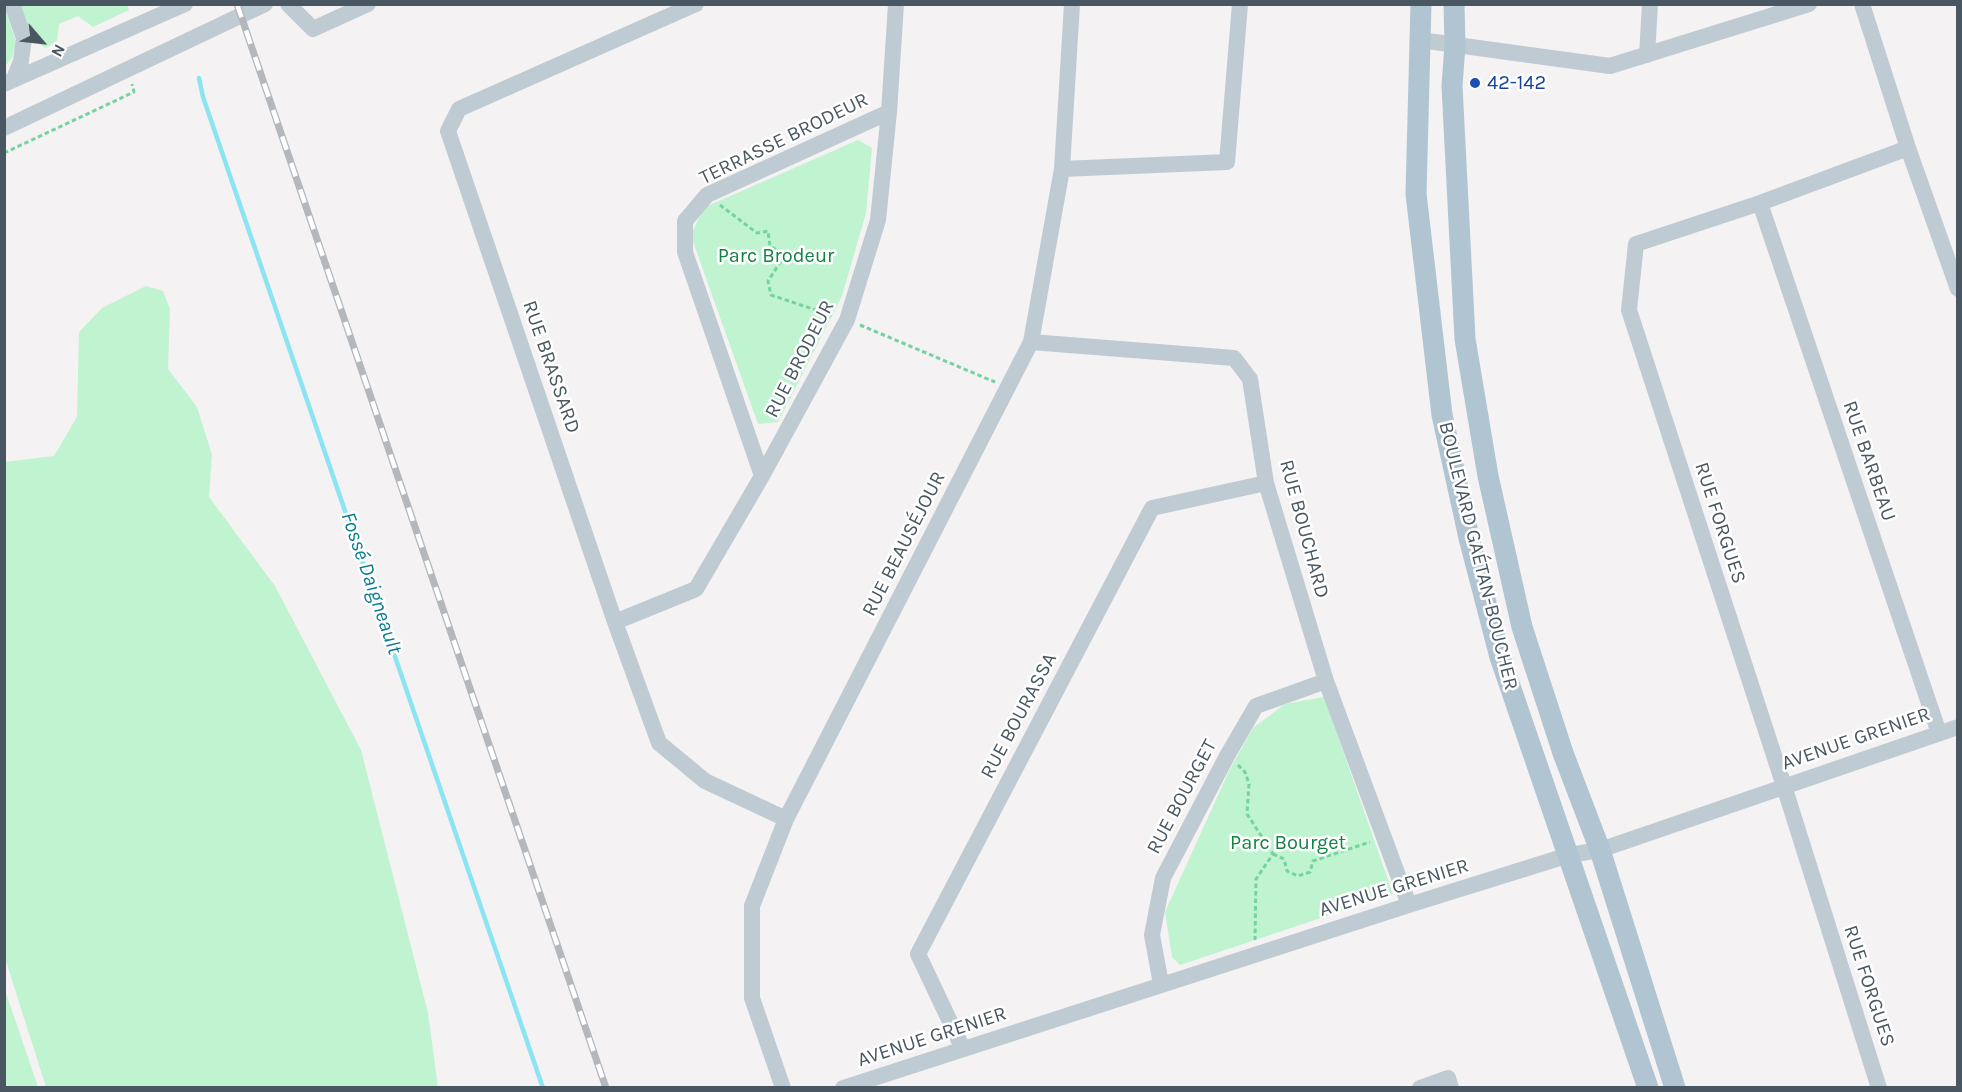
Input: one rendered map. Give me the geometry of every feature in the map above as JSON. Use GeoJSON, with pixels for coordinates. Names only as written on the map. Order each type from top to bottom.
{"type":"FeatureCollection","features":[{"type":"Feature","properties":{"kind":"main road","name":"BOULEVARD GAÉTAN-BOUCHER"},"geometry":{"type":"LineString","coordinates":[[1421,4],[1416,194],[1442,416],[1469,538],[1500,657],[1648,1088]]}},
{"type":"Feature","properties":{"kind":"main road","name":"BOULEVARD GAÉTAN-BOUCHER"},"geometry":{"type":"LineString","coordinates":[[1454,4],[1455,45],[1452,86],[1465,339],[1488,476],[1522,627],[1563,753],[1599,850],[1675,1088]]}},
{"type":"Feature","properties":{"kind":"street"},"geometry":{"type":"LineString","coordinates":[[9,82],[21,61],[24,38],[12,4]]}},
{"type":"Feature","properties":{"kind":"street"},"geometry":{"type":"LineString","coordinates":[[9,82],[185,4]]}},
{"type":"Feature","properties":{"kind":"street"},"geometry":{"type":"LineString","coordinates":[[4,128],[265,4]]}},
{"type":"Feature","properties":{"kind":"street"},"geometry":{"type":"LineString","coordinates":[[288,4],[313,28],[368,4]]}},
{"type":"Feature","properties":{"kind":"street","name":"RUE BRASSARD"},"geometry":{"type":"LineString","coordinates":[[696,4],[459,109],[448,131],[615,622],[659,743],[705,782],[786,819]]}},
{"type":"Feature","properties":{"kind":"street","name":"RUE BRODEUR"},"geometry":{"type":"LineString","coordinates":[[615,622],[696,589],[762,476],[847,320],[878,220],[889,112],[896,4]]}},
{"type":"Feature","properties":{"kind":"street","name":"RUE BEAUSÉJOUR"},"geometry":{"type":"LineString","coordinates":[[783,1088],[752,998],[752,906],[786,819],[1031,342],[1062,169],[1072,4]]}},
{"type":"Feature","properties":{"kind":"street"},"geometry":{"type":"LineString","coordinates":[[1062,169],[1227,162],[1240,4]]}},
{"type":"Feature","properties":{"kind":"street"},"geometry":{"type":"LineString","coordinates":[[1647,55],[1650,4]]}},
{"type":"Feature","properties":{"kind":"street"},"geometry":{"type":"LineString","coordinates":[[1420,40],[1610,66],[1809,4]]}},
{"type":"Feature","properties":{"kind":"street"},"geometry":{"type":"LineString","coordinates":[[1862,4],[1908,148],[1958,289]]}},
{"type":"Feature","properties":{"kind":"street","name":"TERRASSE BRODEUR"},"geometry":{"type":"LineString","coordinates":[[762,476],[685,252],[685,221],[707,195],[889,112]]}},
{"type":"Feature","properties":{"kind":"street","name":"RUE FORGUES"},"geometry":{"type":"LineString","coordinates":[[1879,1088],[1784,786],[1629,310],[1636,244],[1760,203],[1908,148]]}},
{"type":"Feature","properties":{"kind":"street","name":"RUE BARBEAU"},"geometry":{"type":"LineString","coordinates":[[1760,203],[1939,733]]}},
{"type":"Feature","properties":{"kind":"street","name":"RUE BOUCHARD"},"geometry":{"type":"LineString","coordinates":[[1031,342],[1234,358],[1250,379],[1266,483],[1326,681],[1408,905]]}},
{"type":"Feature","properties":{"kind":"street","name":"RUE BOURASSA"},"geometry":{"type":"LineString","coordinates":[[963,1049],[918,954],[1152,508],[1266,483]]}},
{"type":"Feature","properties":{"kind":"street","name":"RUE BOURGET"},"geometry":{"type":"LineString","coordinates":[[1161,984],[1152,935],[1163,878],[1227,756],[1256,706],[1326,681]]}},
{"type":"Feature","properties":{"kind":"street","name":"AVENUE GRENIER"},"geometry":{"type":"LineString","coordinates":[[843,1088],[1408,905],[1569,855],[1599,850],[1958,727]]}},
{"type":"Feature","properties":{"kind":"street"},"geometry":{"type":"LineString","coordinates":[[1420,1088],[1448,1078],[1451,1088]]}},
{"type":"Feature","properties":{"kind":"path"},"geometry":{"type":"LineString","coordinates":[[4,153],[134,92],[127,70]]}},
{"type":"Feature","properties":{"kind":"path"},"geometry":{"type":"LineString","coordinates":[[707,195],[757,234],[768,231],[770,246],[785,255],[768,281],[771,295],[847,320],[1008,387]]}},
{"type":"Feature","properties":{"kind":"path"},"geometry":{"type":"LineString","coordinates":[[1227,756],[1245,772],[1249,784],[1247,814],[1273,854],[1284,859],[1287,871],[1298,876],[1310,872],[1313,861],[1383,838]]}},
{"type":"Feature","properties":{"kind":"path"},"geometry":{"type":"LineString","coordinates":[[1254,954],[1256,879],[1273,854]]}},
{"type":"Feature","properties":{"kind":"green space"},"geometry":{"type":"Polygon","coordinates":[[[4,5],[16,42],[12,58],[5,66],[4,5]]]}},
{"type":"Feature","properties":{"kind":"green space"},"geometry":{"type":"Polygon","coordinates":[[[19,5],[127,5],[129,10],[93,27],[78,16],[59,24],[57,41],[46,48],[34,41],[30,35],[19,5]]]}},
{"type":"Feature","properties":{"kind":"green space","name":"Parc Brodeur"},"geometry":{"type":"Polygon","coordinates":[[[858,140],[872,148],[866,213],[842,296],[778,422],[758,424],[691,236],[703,208],[858,140]]]}},
{"type":"Feature","properties":{"kind":"green space"},"geometry":{"type":"Polygon","coordinates":[[[146,286],[163,291],[170,309],[168,369],[197,407],[212,455],[209,497],[275,586],[361,750],[428,1013],[438,1087],[46,1087],[5,958],[5,462],[54,456],[77,417],[79,332],[102,308],[146,286]]]}},
{"type":"Feature","properties":{"kind":"green space","name":"Parc Bourget"},"geometry":{"type":"Polygon","coordinates":[[[1324,697],[1393,894],[1180,965],[1172,957],[1165,912],[1229,771],[1253,728],[1285,704],[1324,697]]]}},
{"type":"Feature","properties":{"kind":"green space"},"geometry":{"type":"Polygon","coordinates":[[[5,990],[38,1087],[5,1087],[5,990]]]}},
{"type":"Feature","properties":{"kind":"waterway","name":"Fossé Daigneault"},"geometry":{"type":"LineString","coordinates":[[199,78],[203,97],[543,1088]]}},
{"type":"Feature","properties":{"kind":"railway"},"geometry":{"type":"LineString","coordinates":[[237,4],[606,1088]]}},
{"type":"Feature","properties":{"kind":"place","name":"42-142"},"geometry":{"type":"Point","coordinates":[1475,83]}}]}
